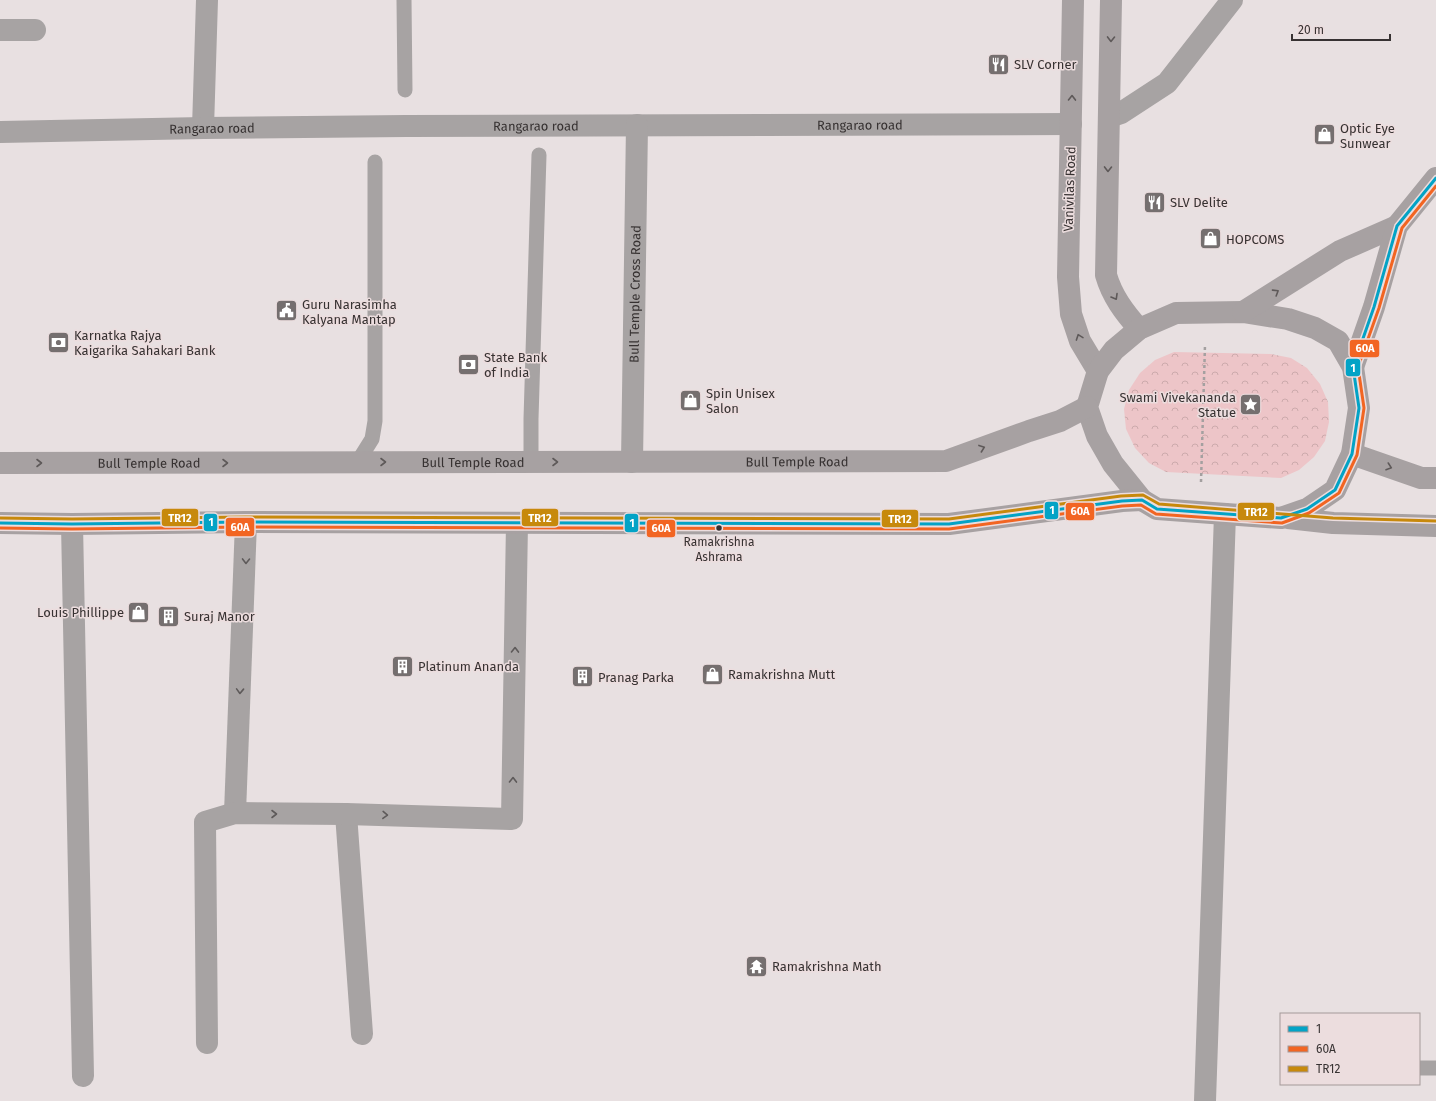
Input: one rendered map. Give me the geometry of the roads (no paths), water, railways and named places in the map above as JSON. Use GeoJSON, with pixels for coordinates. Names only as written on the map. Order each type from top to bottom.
{"type":"FeatureCollection","features":[{"type":"Feature","properties":{"kind":"main road","name":"Vanivilas Road"},"geometry":{"type":"LineString","coordinates":[[1074,0],[1067,260],[1071,314],[1080,341],[1098,370]]}},
{"type":"Feature","properties":{"kind":"main road"},"geometry":{"type":"LineString","coordinates":[[1111,0],[1106,275],[1110,289],[1117,302],[1139,329]]}},
{"type":"Feature","properties":{"kind":"main road"},"geometry":{"type":"LineString","coordinates":[[1353,367],[1374,308],[1397,226],[1436,178]]}},
{"type":"Feature","properties":{"kind":"main road"},"geometry":{"type":"LineString","coordinates":[[1242,312],[1340,251],[1397,226]]}},
{"type":"Feature","properties":{"kind":"main road"},"geometry":{"type":"LineString","coordinates":[[1281,518],[1307,510],[1335,490],[1352,454],[1359,408],[1353,367],[1338,341],[1315,328],[1288,319],[1242,312],[1176,313],[1139,329],[1114,350],[1098,370],[1087,407],[1097,436],[1113,464],[1142,500],[1157,509],[1333,523],[1436,526]]}},
{"type":"Feature","properties":{"kind":"main road","name":"Bull Temple Road"},"geometry":{"type":"LineString","coordinates":[[0,463],[946,461],[1060,421],[1087,407]]}},
{"type":"Feature","properties":{"kind":"main road"},"geometry":{"type":"LineString","coordinates":[[1352,454],[1421,478],[1436,478]]}},
{"type":"Feature","properties":{"kind":"main road"},"geometry":{"type":"LineString","coordinates":[[0,523],[72,524],[246,522],[949,524],[1122,501],[1142,500]]}},
{"type":"Feature","properties":{"kind":"street"},"geometry":{"type":"LineString","coordinates":[[203,128],[207,0]]}},
{"type":"Feature","properties":{"kind":"street"},"geometry":{"type":"LineString","coordinates":[[1109,117],[1121,113],[1167,83],[1232,0]]}},
{"type":"Feature","properties":{"kind":"street"},"geometry":{"type":"LineString","coordinates":[[0,30],[35,30]]}},
{"type":"Feature","properties":{"kind":"street","name":"Rangarao road"},"geometry":{"type":"LineString","coordinates":[[0,132],[203,128],[1071,124]]}},
{"type":"Feature","properties":{"kind":"street","name":"Bull Temple Cross Road"},"geometry":{"type":"LineString","coordinates":[[632,462],[637,125]]}},
{"type":"Feature","properties":{"kind":"street"},"geometry":{"type":"LineString","coordinates":[[1205,1101],[1225,514]]}},
{"type":"Feature","properties":{"kind":"street"},"geometry":{"type":"LineString","coordinates":[[235,813],[246,522]]}},
{"type":"Feature","properties":{"kind":"street"},"geometry":{"type":"LineString","coordinates":[[207,1043],[205,822],[235,813],[346,814],[512,819],[516,523]]}},
{"type":"Feature","properties":{"kind":"street"},"geometry":{"type":"LineString","coordinates":[[72,524],[83,1076]]}},
{"type":"Feature","properties":{"kind":"street"},"geometry":{"type":"LineString","coordinates":[[346,814],[362,1034]]}},
{"type":"Feature","properties":{"kind":"lane"},"geometry":{"type":"LineString","coordinates":[[404,0],[405,90]]}},
{"type":"Feature","properties":{"kind":"lane"},"geometry":{"type":"LineString","coordinates":[[531,462],[538,155]]}},
{"type":"Feature","properties":{"kind":"lane"},"geometry":{"type":"LineString","coordinates":[[357,462],[372,439],[375,421],[375,162]]}},
{"type":"Feature","properties":{"kind":"lane"},"geometry":{"type":"LineString","coordinates":[[1420,1068],[1436,1068]]}},
{"type":"Feature","properties":{"kind":"place","name":"SLV Corner"},"geometry":{"type":"Point","coordinates":[999,64]}},
{"type":"Feature","properties":{"kind":"place","name":"Optic Eye Sunwear"},"geometry":{"type":"Point","coordinates":[1324,135]}},
{"type":"Feature","properties":{"kind":"place","name":"SLV Delite"},"geometry":{"type":"Point","coordinates":[1155,202]}},
{"type":"Feature","properties":{"kind":"place","name":"HOPCOMS"},"geometry":{"type":"Point","coordinates":[1210,239]}},
{"type":"Feature","properties":{"kind":"place","name":"Guru Narasimha Kalyana Mantap"},"geometry":{"type":"Point","coordinates":[287,311]}},
{"type":"Feature","properties":{"kind":"place","name":"Karnatka Rajya Kaigarika Sahakari Bank"},"geometry":{"type":"Point","coordinates":[59,342]}},
{"type":"Feature","properties":{"kind":"place","name":"State Bank of India"},"geometry":{"type":"Point","coordinates":[468,364]}},
{"type":"Feature","properties":{"kind":"place","name":"Spin Unisex Salon"},"geometry":{"type":"Point","coordinates":[690,400]}},
{"type":"Feature","properties":{"kind":"place","name":"Swami Vivekananda Statue"},"geometry":{"type":"Point","coordinates":[1251,404]}},
{"type":"Feature","properties":{"kind":"place","name":"Ramakrishna Ashrama"},"geometry":{"type":"Point","coordinates":[719,528]}},
{"type":"Feature","properties":{"kind":"place","name":"Louis Phillippe"},"geometry":{"type":"Point","coordinates":[139,612]}},
{"type":"Feature","properties":{"kind":"place","name":"Suraj Manor"},"geometry":{"type":"Point","coordinates":[169,616]}},
{"type":"Feature","properties":{"kind":"place","name":"Platinum Ananda"},"geometry":{"type":"Point","coordinates":[402,666]}},
{"type":"Feature","properties":{"kind":"place","name":"Ramakrishna Mutt"},"geometry":{"type":"Point","coordinates":[712,674]}},
{"type":"Feature","properties":{"kind":"place","name":"Pranag Parka"},"geometry":{"type":"Point","coordinates":[583,677]}},
{"type":"Feature","properties":{"kind":"place","name":"Ramakrishna Math"},"geometry":{"type":"Point","coordinates":[756,966]}}]}
